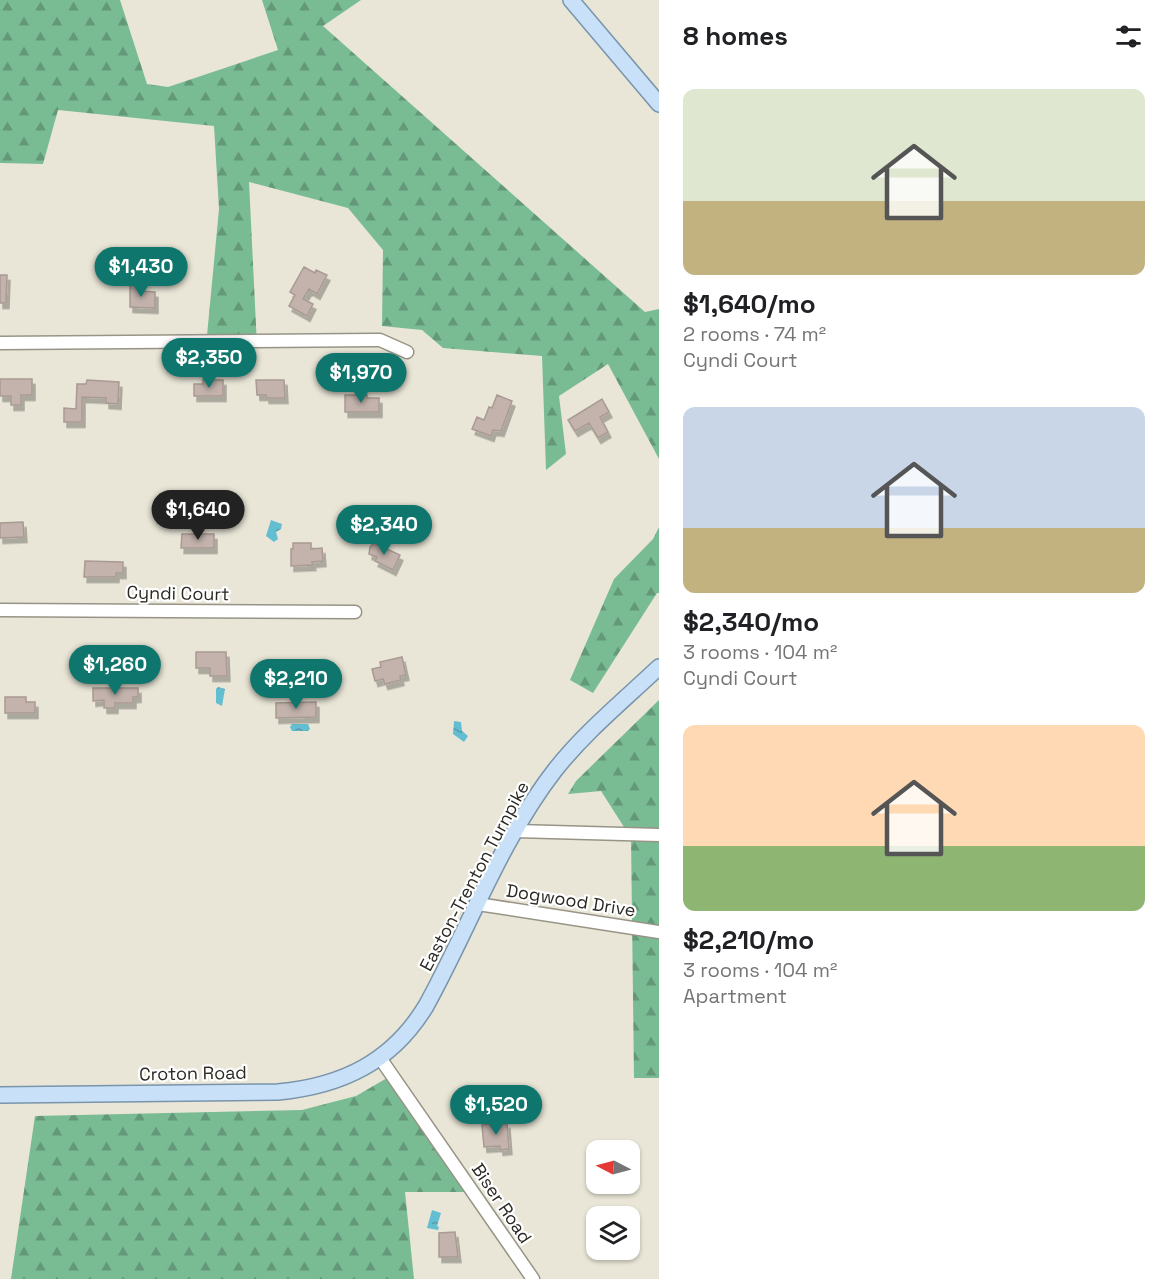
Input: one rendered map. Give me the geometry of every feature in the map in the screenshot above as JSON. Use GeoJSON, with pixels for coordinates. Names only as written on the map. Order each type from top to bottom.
{"type":"FeatureCollection","features":[{"type":"Feature","properties":{"kind":"main road"},"geometry":{"type":"LineString","coordinates":[[571,0],[659,104]]}},
{"type":"Feature","properties":{"kind":"main road","name":"Easton-Trenton Turnpike"},"geometry":{"type":"LineString","coordinates":[[380,1058],[414,1025],[439,984],[516,831],[540,790],[581,739],[659,667]]}},
{"type":"Feature","properties":{"kind":"main road","name":"Croton Road"},"geometry":{"type":"LineString","coordinates":[[0,1095],[299,1090],[344,1077],[380,1058]]}},
{"type":"Feature","properties":{"kind":"street"},"geometry":{"type":"LineString","coordinates":[[0,343],[380,340],[407,352]]}},
{"type":"Feature","properties":{"kind":"street","name":"Cyndi Court"},"geometry":{"type":"LineString","coordinates":[[0,610],[355,612]]}},
{"type":"Feature","properties":{"kind":"street"},"geometry":{"type":"LineString","coordinates":[[516,831],[659,835]]}},
{"type":"Feature","properties":{"kind":"street","name":"Dogwood Drive"},"geometry":{"type":"LineString","coordinates":[[478,904],[659,932]]}},
{"type":"Feature","properties":{"kind":"street","name":"Biser Road"},"geometry":{"type":"LineString","coordinates":[[380,1058],[533,1279]]}},
{"type":"Feature","properties":{"kind":"green space"},"geometry":{"type":"Polygon","coordinates":[[[0,0],[120,0],[147,84],[168,87],[278,50],[262,0],[361,0],[323,26],[645,312],[659,309],[659,459],[608,364],[559,396],[566,454],[546,470],[542,356],[443,348],[422,330],[382,326],[383,250],[348,208],[249,182],[257,346],[206,346],[219,209],[214,126],[58,110],[43,164],[0,163],[0,0]]]}},
{"type":"Feature","properties":{"kind":"green space"},"geometry":{"type":"Polygon","coordinates":[[[659,527],[659,593],[593,693],[570,680],[614,579],[653,539],[659,527]]]}},
{"type":"Feature","properties":{"kind":"green space"},"geometry":{"type":"Polygon","coordinates":[[[659,700],[659,1078],[634,1078],[631,838],[601,791],[568,794],[576,781],[659,700]]]}},
{"type":"Feature","properties":{"kind":"green space"},"geometry":{"type":"Polygon","coordinates":[[[394,1074],[475,1192],[405,1192],[414,1279],[11,1279],[35,1116],[302,1110],[356,1096],[394,1074]]]}},
{"type":"Feature","properties":{"kind":"water"},"geometry":{"type":"Polygon","coordinates":[[[271,520],[282,524],[281,529],[276,532],[278,539],[274,542],[266,536],[271,520]]]}},
{"type":"Feature","properties":{"kind":"water"},"geometry":{"type":"Polygon","coordinates":[[[218,687],[225,689],[222,706],[216,703],[218,687]]]}},
{"type":"Feature","properties":{"kind":"water"},"geometry":{"type":"Polygon","coordinates":[[[454,721],[461,722],[462,731],[468,736],[464,742],[453,734],[454,721]]]}},
{"type":"Feature","properties":{"kind":"water"},"geometry":{"type":"Polygon","coordinates":[[[292,724],[308,724],[310,729],[292,731],[290,727],[292,724]]]}},
{"type":"Feature","properties":{"kind":"water"},"geometry":{"type":"Polygon","coordinates":[[[432,1210],[441,1213],[438,1230],[427,1228],[432,1210]]]}},
{"type":"Feature","properties":{"kind":"building"},"geometry":{"type":"Polygon","coordinates":[[[304,267],[315,273],[316,270],[327,275],[317,294],[309,289],[303,299],[313,304],[307,316],[289,306],[295,295],[290,292],[304,267]]]}},
{"type":"Feature","properties":{"kind":"building"},"geometry":{"type":"Polygon","coordinates":[[[0,275],[7,275],[6,303],[0,303],[0,275]]]}},
{"type":"Feature","properties":{"kind":"building"},"geometry":{"type":"Polygon","coordinates":[[[130,284],[139,284],[139,291],[155,292],[155,308],[130,307],[130,284]]]}},
{"type":"Feature","properties":{"kind":"building"},"geometry":{"type":"Polygon","coordinates":[[[0,379],[32,379],[32,395],[21,395],[21,405],[11,405],[11,396],[0,396],[0,379]]]}},
{"type":"Feature","properties":{"kind":"building"},"geometry":{"type":"Polygon","coordinates":[[[87,380],[119,382],[118,404],[106,403],[106,398],[82,397],[82,422],[64,422],[64,408],[76,409],[77,384],[86,384],[87,380]]]}},
{"type":"Feature","properties":{"kind":"building"},"geometry":{"type":"Polygon","coordinates":[[[203,380],[223,380],[223,396],[194,396],[194,384],[203,384],[203,380]]]}},
{"type":"Feature","properties":{"kind":"building"},"geometry":{"type":"Polygon","coordinates":[[[256,380],[284,380],[285,398],[266,398],[266,395],[257,395],[256,380]]]}},
{"type":"Feature","properties":{"kind":"building"},"geometry":{"type":"Polygon","coordinates":[[[345,395],[367,395],[367,398],[379,398],[379,412],[345,412],[345,395]]]}},
{"type":"Feature","properties":{"kind":"building"},"geometry":{"type":"Polygon","coordinates":[[[497,395],[512,401],[501,431],[493,430],[491,436],[472,429],[477,417],[484,420],[497,395]]]}},
{"type":"Feature","properties":{"kind":"building"},"geometry":{"type":"Polygon","coordinates":[[[602,399],[609,412],[600,417],[608,432],[598,438],[589,423],[575,431],[568,420],[602,399]]]}},
{"type":"Feature","properties":{"kind":"building"},"geometry":{"type":"Polygon","coordinates":[[[23,522],[24,537],[0,538],[0,523],[23,522]]]}},
{"type":"Feature","properties":{"kind":"building"},"geometry":{"type":"Polygon","coordinates":[[[182,534],[214,534],[214,548],[181,548],[182,534]]]}},
{"type":"Feature","properties":{"kind":"building"},"geometry":{"type":"Polygon","coordinates":[[[293,543],[311,543],[311,549],[322,548],[323,561],[312,562],[313,565],[291,566],[293,543]]]}},
{"type":"Feature","properties":{"kind":"building"},"geometry":{"type":"Polygon","coordinates":[[[374,543],[400,555],[393,570],[375,561],[377,557],[369,554],[370,547],[374,543]]]}},
{"type":"Feature","properties":{"kind":"building"},"geometry":{"type":"Polygon","coordinates":[[[85,561],[123,562],[123,573],[116,573],[116,577],[84,577],[85,561]]]}},
{"type":"Feature","properties":{"kind":"building"},"geometry":{"type":"Polygon","coordinates":[[[196,652],[226,652],[227,676],[210,676],[210,668],[196,668],[196,652]]]}},
{"type":"Feature","properties":{"kind":"building"},"geometry":{"type":"Polygon","coordinates":[[[402,657],[406,675],[400,676],[401,680],[385,684],[383,679],[375,681],[372,669],[381,667],[380,662],[402,657]]]}},
{"type":"Feature","properties":{"kind":"building"},"geometry":{"type":"Polygon","coordinates":[[[93,688],[138,688],[138,697],[133,697],[133,703],[115,703],[115,708],[104,708],[104,700],[93,701],[93,688]]]}},
{"type":"Feature","properties":{"kind":"building"},"geometry":{"type":"Polygon","coordinates":[[[5,697],[26,697],[26,702],[35,702],[35,713],[5,713],[5,697]]]}},
{"type":"Feature","properties":{"kind":"building"},"geometry":{"type":"Polygon","coordinates":[[[316,702],[316,717],[276,718],[276,703],[316,702]]]}},
{"type":"Feature","properties":{"kind":"building"},"geometry":{"type":"Polygon","coordinates":[[[499,1122],[499,1124],[507,1123],[509,1149],[500,1150],[500,1146],[484,1147],[482,1125],[499,1122]]]}},
{"type":"Feature","properties":{"kind":"building"},"geometry":{"type":"Polygon","coordinates":[[[455,1232],[458,1257],[439,1257],[439,1233],[455,1232]]]}}]}
